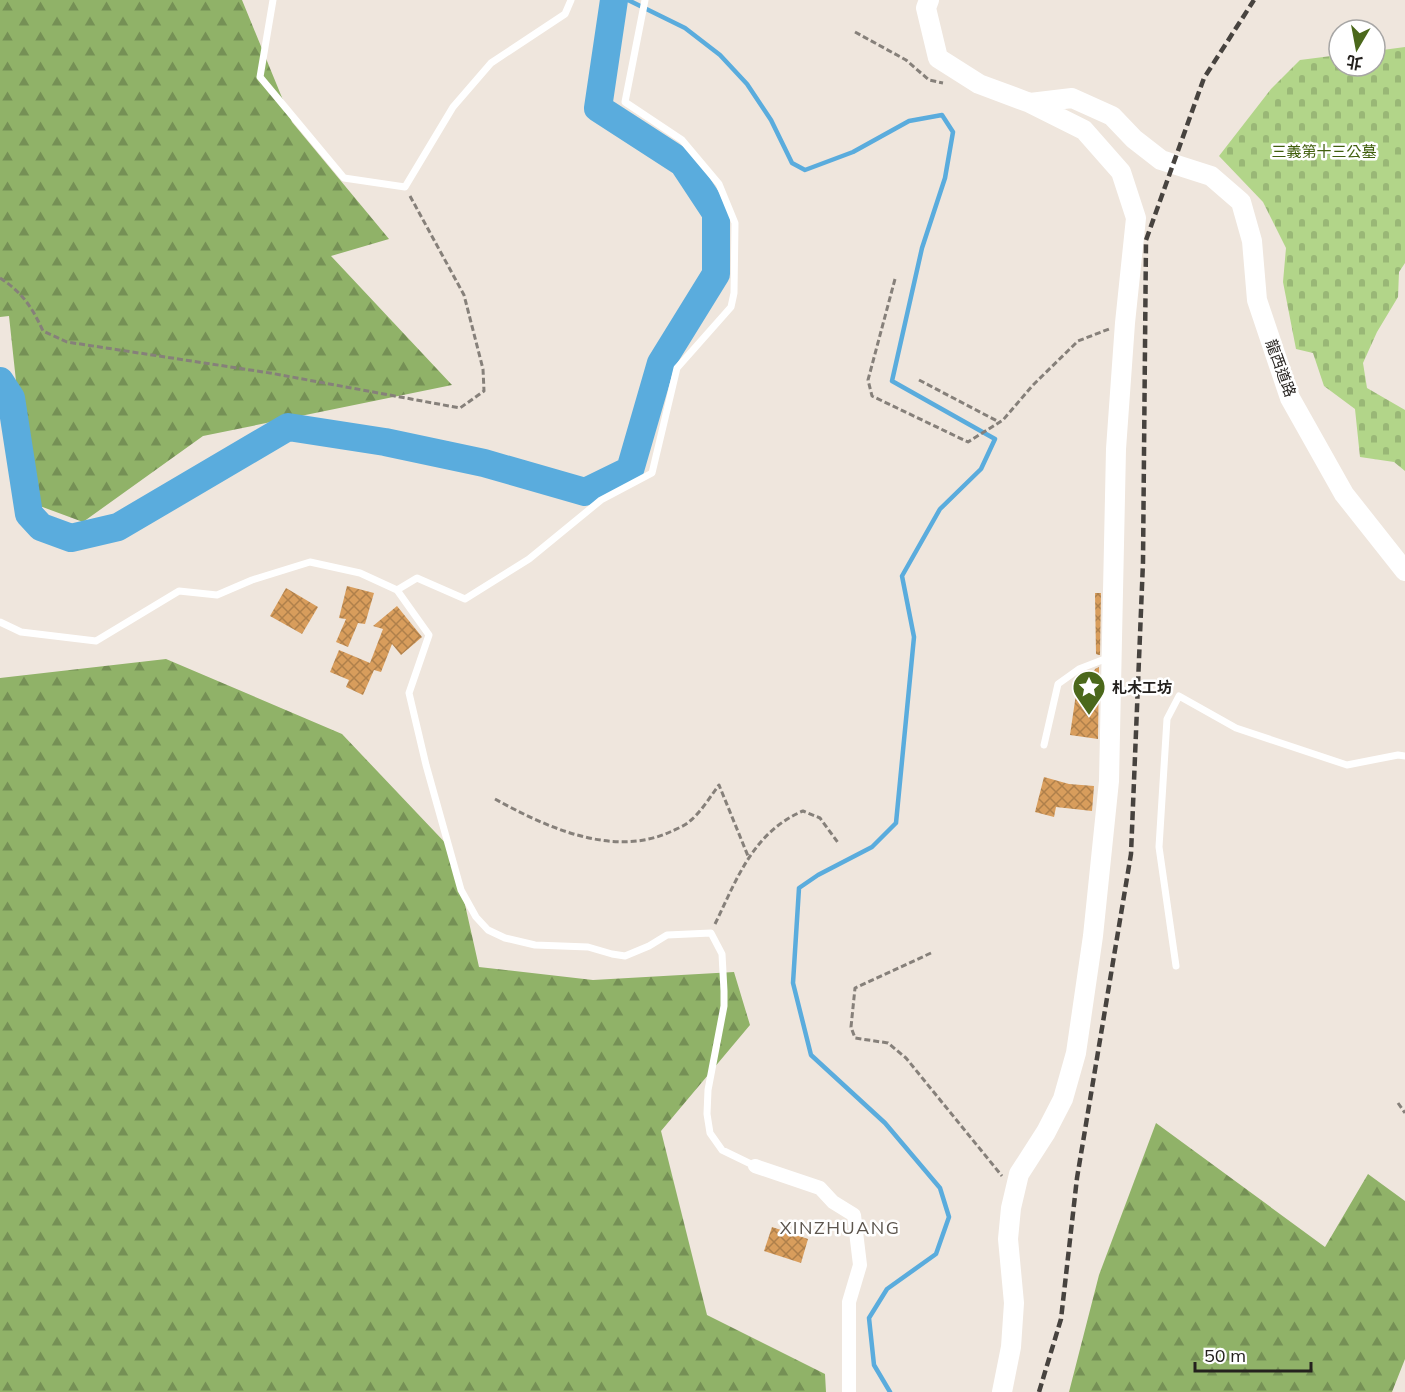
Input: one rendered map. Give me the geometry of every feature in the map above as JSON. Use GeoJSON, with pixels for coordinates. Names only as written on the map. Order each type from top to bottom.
{"type":"FeatureCollection","features":[{"type":"Feature","properties":{"kind":"street"},"geometry":{"type":"LineString","coordinates":[[929,0],[926,8],[938,58],[979,84],[1030,103],[1083,130],[1121,172],[1136,218],[1125,324],[1116,449],[1109,782],[1093,936],[1076,1053],[1063,1099],[1046,1132],[1019,1174],[1011,1208],[1008,1239],[1014,1303],[1011,1347],[1002,1392]]}},
{"type":"Feature","properties":{"kind":"street","name":"龍西道路"},"geometry":{"type":"LineString","coordinates":[[1030,103],[1072,98],[1112,116],[1134,139],[1163,161],[1211,176],[1241,202],[1252,241],[1257,300],[1290,398],[1344,494],[1405,571]]}},
{"type":"Feature","properties":{"kind":"street"},"geometry":{"type":"LineString","coordinates":[[754,1166],[820,1188],[833,1202],[854,1215],[860,1265],[849,1302],[849,1392]]}},
{"type":"Feature","properties":{"kind":"lane"},"geometry":{"type":"LineString","coordinates":[[273,0],[260,77],[344,178],[405,187],[453,107],[491,63],[565,14],[571,0]]}},
{"type":"Feature","properties":{"kind":"lane"},"geometry":{"type":"LineString","coordinates":[[397,590],[417,578],[465,599],[529,559],[601,500],[652,473],[677,368],[731,307],[734,293],[735,223],[719,184],[682,140],[625,102],[645,0]]}},
{"type":"Feature","properties":{"kind":"lane"},"geometry":{"type":"LineString","coordinates":[[0,622],[21,632],[96,640],[180,591],[218,595],[252,580],[310,562],[360,573],[397,590],[429,635],[409,693],[426,765],[461,890],[476,917],[488,930],[505,938],[535,945],[588,947],[625,956],[650,946],[667,935],[711,933],[722,954],[724,1006],[708,1090],[707,1114],[710,1133],[722,1150],[754,1166]]}},
{"type":"Feature","properties":{"kind":"lane"},"geometry":{"type":"LineString","coordinates":[[1044,745],[1058,684],[1079,669],[1112,656]]}},
{"type":"Feature","properties":{"kind":"lane"},"geometry":{"type":"LineString","coordinates":[[1176,966],[1159,847],[1167,719],[1179,696],[1236,728],[1347,765],[1398,755],[1405,756]]}},
{"type":"Feature","properties":{"kind":"path"},"geometry":{"type":"LineString","coordinates":[[0,278],[14,287],[33,309],[43,331],[66,342],[270,373],[460,408],[484,391],[483,369],[464,295],[405,187]]}},
{"type":"Feature","properties":{"kind":"path"},"geometry":{"type":"LineString","coordinates":[[895,279],[868,380],[872,396],[968,442],[999,422],[1078,341],[1125,324]]}},
{"type":"Feature","properties":{"kind":"path"},"geometry":{"type":"LineString","coordinates":[[919,380],[999,422]]}},
{"type":"Feature","properties":{"kind":"path"},"geometry":{"type":"LineString","coordinates":[[495,799],[554,828],[585,837],[627,843],[661,836],[689,822],[719,785],[748,856]]}},
{"type":"Feature","properties":{"kind":"path"},"geometry":{"type":"LineString","coordinates":[[711,933],[748,856],[786,818],[802,811],[819,818],[839,844]]}},
{"type":"Feature","properties":{"kind":"path"},"geometry":{"type":"LineString","coordinates":[[931,953],[855,988],[851,1027],[855,1038],[888,1043],[906,1058],[1015,1192]]}},
{"type":"Feature","properties":{"kind":"path"},"geometry":{"type":"LineString","coordinates":[[1398,1103],[1405,1113]]}},
{"type":"Feature","properties":{"kind":"green space"},"geometry":{"type":"Polygon","coordinates":[[[0,0],[242,0],[292,122],[389,239],[331,256],[452,385],[203,436],[83,522],[29,502],[9,316],[0,317],[0,0]]]}},
{"type":"Feature","properties":{"kind":"green space","name":"三義第十三公墓"},"geometry":{"type":"Polygon","coordinates":[[[1405,47],[1405,263],[1399,272],[1398,297],[1377,332],[1363,363],[1367,388],[1405,410],[1405,471],[1394,462],[1360,457],[1355,409],[1324,386],[1313,353],[1296,349],[1283,282],[1286,248],[1263,202],[1219,156],[1271,89],[1300,60],[1327,57],[1327,78],[1387,78],[1387,49],[1405,47]]]}},
{"type":"Feature","properties":{"kind":"green space"},"geometry":{"type":"Polygon","coordinates":[[[166,659],[342,734],[453,851],[479,967],[593,980],[734,972],[750,1025],[661,1131],[707,1315],[825,1374],[826,1392],[0,1392],[0,678],[166,659]]]}},
{"type":"Feature","properties":{"kind":"green space"},"geometry":{"type":"Polygon","coordinates":[[[1156,1123],[1325,1247],[1368,1174],[1405,1201],[1405,1359],[1392,1392],[1069,1392],[1099,1275],[1156,1123]]]}},
{"type":"Feature","properties":{"kind":"building"},"geometry":{"type":"Polygon","coordinates":[[[347,586],[374,593],[365,624],[358,623],[348,647],[336,642],[346,619],[339,618],[347,586]]]}},
{"type":"Feature","properties":{"kind":"building"},"geometry":{"type":"Polygon","coordinates":[[[286,588],[318,607],[302,634],[270,616],[286,588]]]}},
{"type":"Feature","properties":{"kind":"building"},"geometry":{"type":"Polygon","coordinates":[[[1095,593],[1101,593],[1100,655],[1096,654],[1095,593]]]}},
{"type":"Feature","properties":{"kind":"building"},"geometry":{"type":"Polygon","coordinates":[[[397,606],[422,637],[401,655],[392,644],[381,672],[374,670],[363,695],[346,687],[349,680],[330,672],[339,650],[370,663],[383,629],[373,626],[397,606]]]}},
{"type":"Feature","properties":{"kind":"building"},"geometry":{"type":"Polygon","coordinates":[[[1099,667],[1098,739],[1070,735],[1076,694],[1099,667]]]}},
{"type":"Feature","properties":{"kind":"building"},"geometry":{"type":"Polygon","coordinates":[[[1044,777],[1069,784],[1094,786],[1092,811],[1056,807],[1054,817],[1035,812],[1044,777]]]}},
{"type":"Feature","properties":{"kind":"building"},"geometry":{"type":"Polygon","coordinates":[[[772,1227],[808,1239],[801,1263],[764,1251],[772,1227]]]}},
{"type":"Feature","properties":{"kind":"waterway"},"geometry":{"type":"LineString","coordinates":[[0,381],[11,398],[29,514],[41,527],[71,538],[118,527],[288,427],[385,442],[484,463],[585,492],[630,470],[661,363],[716,274],[716,213],[683,163],[598,108],[614,0]]}},
{"type":"Feature","properties":{"kind":"waterway"},"geometry":{"type":"LineString","coordinates":[[628,0],[685,28],[720,55],[747,84],[771,120],[792,163],[805,170],[853,152],[909,121],[942,115],[953,132],[945,178],[922,248],[892,381],[995,439],[981,469],[940,509],[902,576],[914,637],[896,823],[872,847],[818,875],[799,888],[793,983],[811,1055],[885,1123],[940,1188],[949,1217],[936,1254],[887,1289],[869,1318],[874,1365],[890,1392]]}},
{"type":"Feature","properties":{"kind":"railway"},"geometry":{"type":"LineString","coordinates":[[1039,1392],[1061,1319],[1077,1178],[1131,854],[1143,562],[1146,240],[1204,78],[1254,0]]}},
{"type":"Feature","properties":{"kind":"place","name":"札木工坊"},"geometry":{"type":"Point","coordinates":[1089,716]}},
{"type":"Feature","properties":{"kind":"district","name":"XINZHUANG"},"geometry":{"type":"Point","coordinates":[840,1227]}}]}
